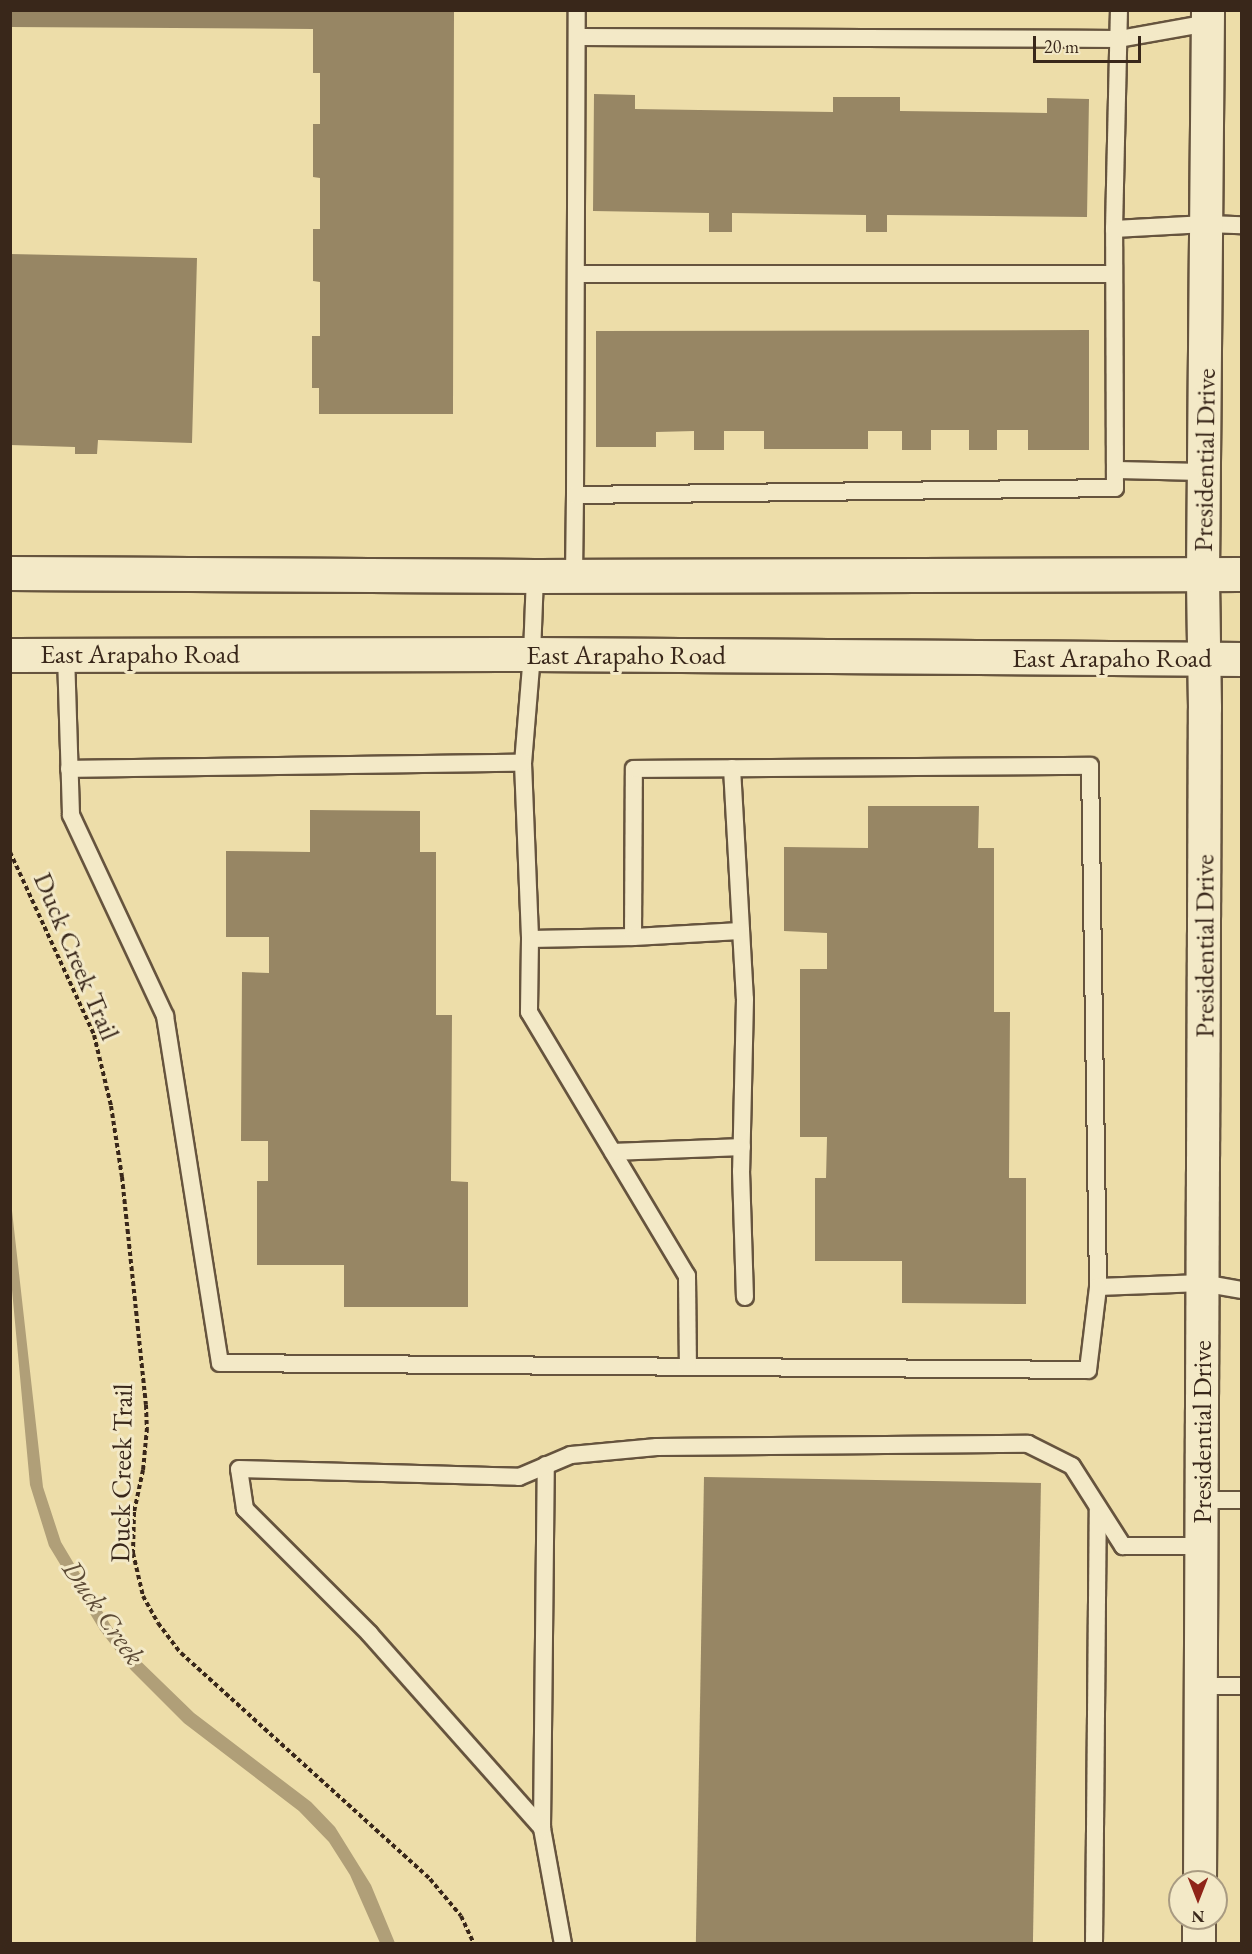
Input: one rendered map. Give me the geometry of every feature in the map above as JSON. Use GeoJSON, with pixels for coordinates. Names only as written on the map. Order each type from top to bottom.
{"type":"FeatureCollection","features":[{"type":"Feature","properties":{"kind":"main road"},"geometry":{"type":"LineString","coordinates":[[10,573],[535,576],[1242,574]]}},
{"type":"Feature","properties":{"kind":"main road","name":"East Arapaho Road"},"geometry":{"type":"LineString","coordinates":[[10,655],[532,654],[1242,658]]}},
{"type":"Feature","properties":{"kind":"street","name":"Presidential Drive"},"geometry":{"type":"LineString","coordinates":[[1200,1870],[1205,659],[1203,574],[1208,17]]}},
{"type":"Feature","properties":{"kind":"lane"},"geometry":{"type":"LineString","coordinates":[[573,576],[577,274],[577,10]]}},
{"type":"Feature","properties":{"kind":"lane"},"geometry":{"type":"LineString","coordinates":[[574,495],[1115,488],[1114,229],[1119,10]]}},
{"type":"Feature","properties":{"kind":"lane"},"geometry":{"type":"LineString","coordinates":[[578,36],[1119,39],[1208,17]]}},
{"type":"Feature","properties":{"kind":"lane"},"geometry":{"type":"LineString","coordinates":[[1114,229],[1206,224],[1242,225]]}},
{"type":"Feature","properties":{"kind":"lane"},"geometry":{"type":"LineString","coordinates":[[577,274],[1114,274]]}},
{"type":"Feature","properties":{"kind":"lane"},"geometry":{"type":"LineString","coordinates":[[1115,470],[1204,472]]}},
{"type":"Feature","properties":{"kind":"lane"},"geometry":{"type":"LineString","coordinates":[[535,576],[532,654],[523,763],[530,939],[530,1012],[687,1276],[688,1367]]}},
{"type":"Feature","properties":{"kind":"lane"},"geometry":{"type":"LineString","coordinates":[[66,654],[71,816],[165,1016],[220,1363],[1088,1370],[1098,1287],[1090,766],[634,769],[633,937]]}},
{"type":"Feature","properties":{"kind":"lane"},"geometry":{"type":"LineString","coordinates":[[69,769],[523,763]]}},
{"type":"Feature","properties":{"kind":"lane"},"geometry":{"type":"LineString","coordinates":[[732,768],[745,999],[742,1147],[745,1297]]}},
{"type":"Feature","properties":{"kind":"lane"},"geometry":{"type":"LineString","coordinates":[[530,939],[633,937],[741,931]]}},
{"type":"Feature","properties":{"kind":"lane"},"geometry":{"type":"LineString","coordinates":[[613,1152],[742,1147]]}},
{"type":"Feature","properties":{"kind":"lane"},"geometry":{"type":"LineString","coordinates":[[1098,1287],[1202,1283],[1242,1290]]}},
{"type":"Feature","properties":{"kind":"lane"},"geometry":{"type":"LineString","coordinates":[[542,1828],[370,1634],[245,1509],[239,1469],[519,1477],[572,1455],[657,1447],[1028,1444],[1072,1466],[1123,1546],[1201,1546]]}},
{"type":"Feature","properties":{"kind":"lane"},"geometry":{"type":"LineString","coordinates":[[546,1465],[542,1828],[563,1944]]}},
{"type":"Feature","properties":{"kind":"lane"},"geometry":{"type":"LineString","coordinates":[[1202,1500],[1242,1500]]}},
{"type":"Feature","properties":{"kind":"lane"},"geometry":{"type":"LineString","coordinates":[[1095,1944],[1098,1510]]}},
{"type":"Feature","properties":{"kind":"lane"},"geometry":{"type":"LineString","coordinates":[[1200,1686],[1242,1686]]}},
{"type":"Feature","properties":{"kind":"path","name":"Duck Creek Trail"},"geometry":{"type":"LineString","coordinates":[[10,852],[93,1035],[111,1106],[122,1177],[146,1405],[147,1428],[143,1470],[134,1512],[133,1543],[143,1596],[158,1623],[181,1653],[430,1879],[461,1916],[474,1944]]}},
{"type":"Feature","properties":{"kind":"shaded area"},"geometry":{"type":"Polygon","coordinates":[[[10,1193],[43,1487],[61,1542],[111,1626],[129,1650],[194,1713],[311,1802],[335,1827],[371,1885],[395,1943],[380,1943],[350,1875],[329,1842],[299,1811],[184,1723],[131,1670],[100,1630],[49,1546],[30,1485],[11,1279],[10,1193]]]}},
{"type":"Feature","properties":{"kind":"building"},"geometry":{"type":"Polygon","coordinates":[[[10,10],[454,10],[453,414],[319,414],[319,388],[312,388],[312,336],[320,336],[320,282],[313,281],[313,229],[320,229],[320,178],[313,177],[313,124],[320,124],[320,73],[313,73],[313,29],[10,27],[10,10]]]}},
{"type":"Feature","properties":{"kind":"building"},"geometry":{"type":"Polygon","coordinates":[[[594,94],[635,95],[635,109],[833,112],[833,97],[900,97],[900,111],[1047,113],[1047,98],[1089,99],[1087,217],[887,215],[887,232],[866,232],[866,215],[732,213],[732,232],[709,232],[709,213],[593,211],[594,94]]]}},
{"type":"Feature","properties":{"kind":"building"},"geometry":{"type":"Polygon","coordinates":[[[10,254],[197,258],[192,443],[98,440],[97,454],[75,454],[75,447],[10,445],[10,254]]]}},
{"type":"Feature","properties":{"kind":"building"},"geometry":{"type":"Polygon","coordinates":[[[1089,330],[1089,450],[1028,450],[1028,430],[997,430],[997,450],[969,450],[969,430],[931,430],[931,450],[902,450],[902,431],[868,431],[868,449],[764,449],[764,431],[724,431],[724,450],[694,450],[694,431],[656,432],[656,447],[596,447],[596,331],[1089,330]]]}},
{"type":"Feature","properties":{"kind":"building"},"geometry":{"type":"Polygon","coordinates":[[[868,806],[979,806],[978,848],[994,848],[994,1012],[1010,1012],[1009,1178],[1026,1178],[1026,1304],[902,1303],[902,1261],[815,1261],[815,1178],[826,1178],[827,1137],[800,1137],[800,969],[827,969],[827,933],[784,931],[784,847],[868,848],[868,806]]]}},
{"type":"Feature","properties":{"kind":"building"},"geometry":{"type":"Polygon","coordinates":[[[310,810],[420,811],[420,852],[436,852],[436,1015],[452,1015],[451,1181],[468,1182],[468,1307],[344,1307],[344,1265],[257,1265],[257,1181],[268,1181],[268,1141],[241,1141],[242,972],[269,973],[269,937],[226,937],[226,851],[310,852],[310,810]]]}},
{"type":"Feature","properties":{"kind":"building"},"geometry":{"type":"Polygon","coordinates":[[[704,1477],[1041,1483],[1033,1944],[696,1944],[704,1477]]]}},
{"type":"Feature","properties":{"kind":"water label","name":"Duck Creek"},"geometry":{"type":"Point","coordinates":[104,1612]}}]}
